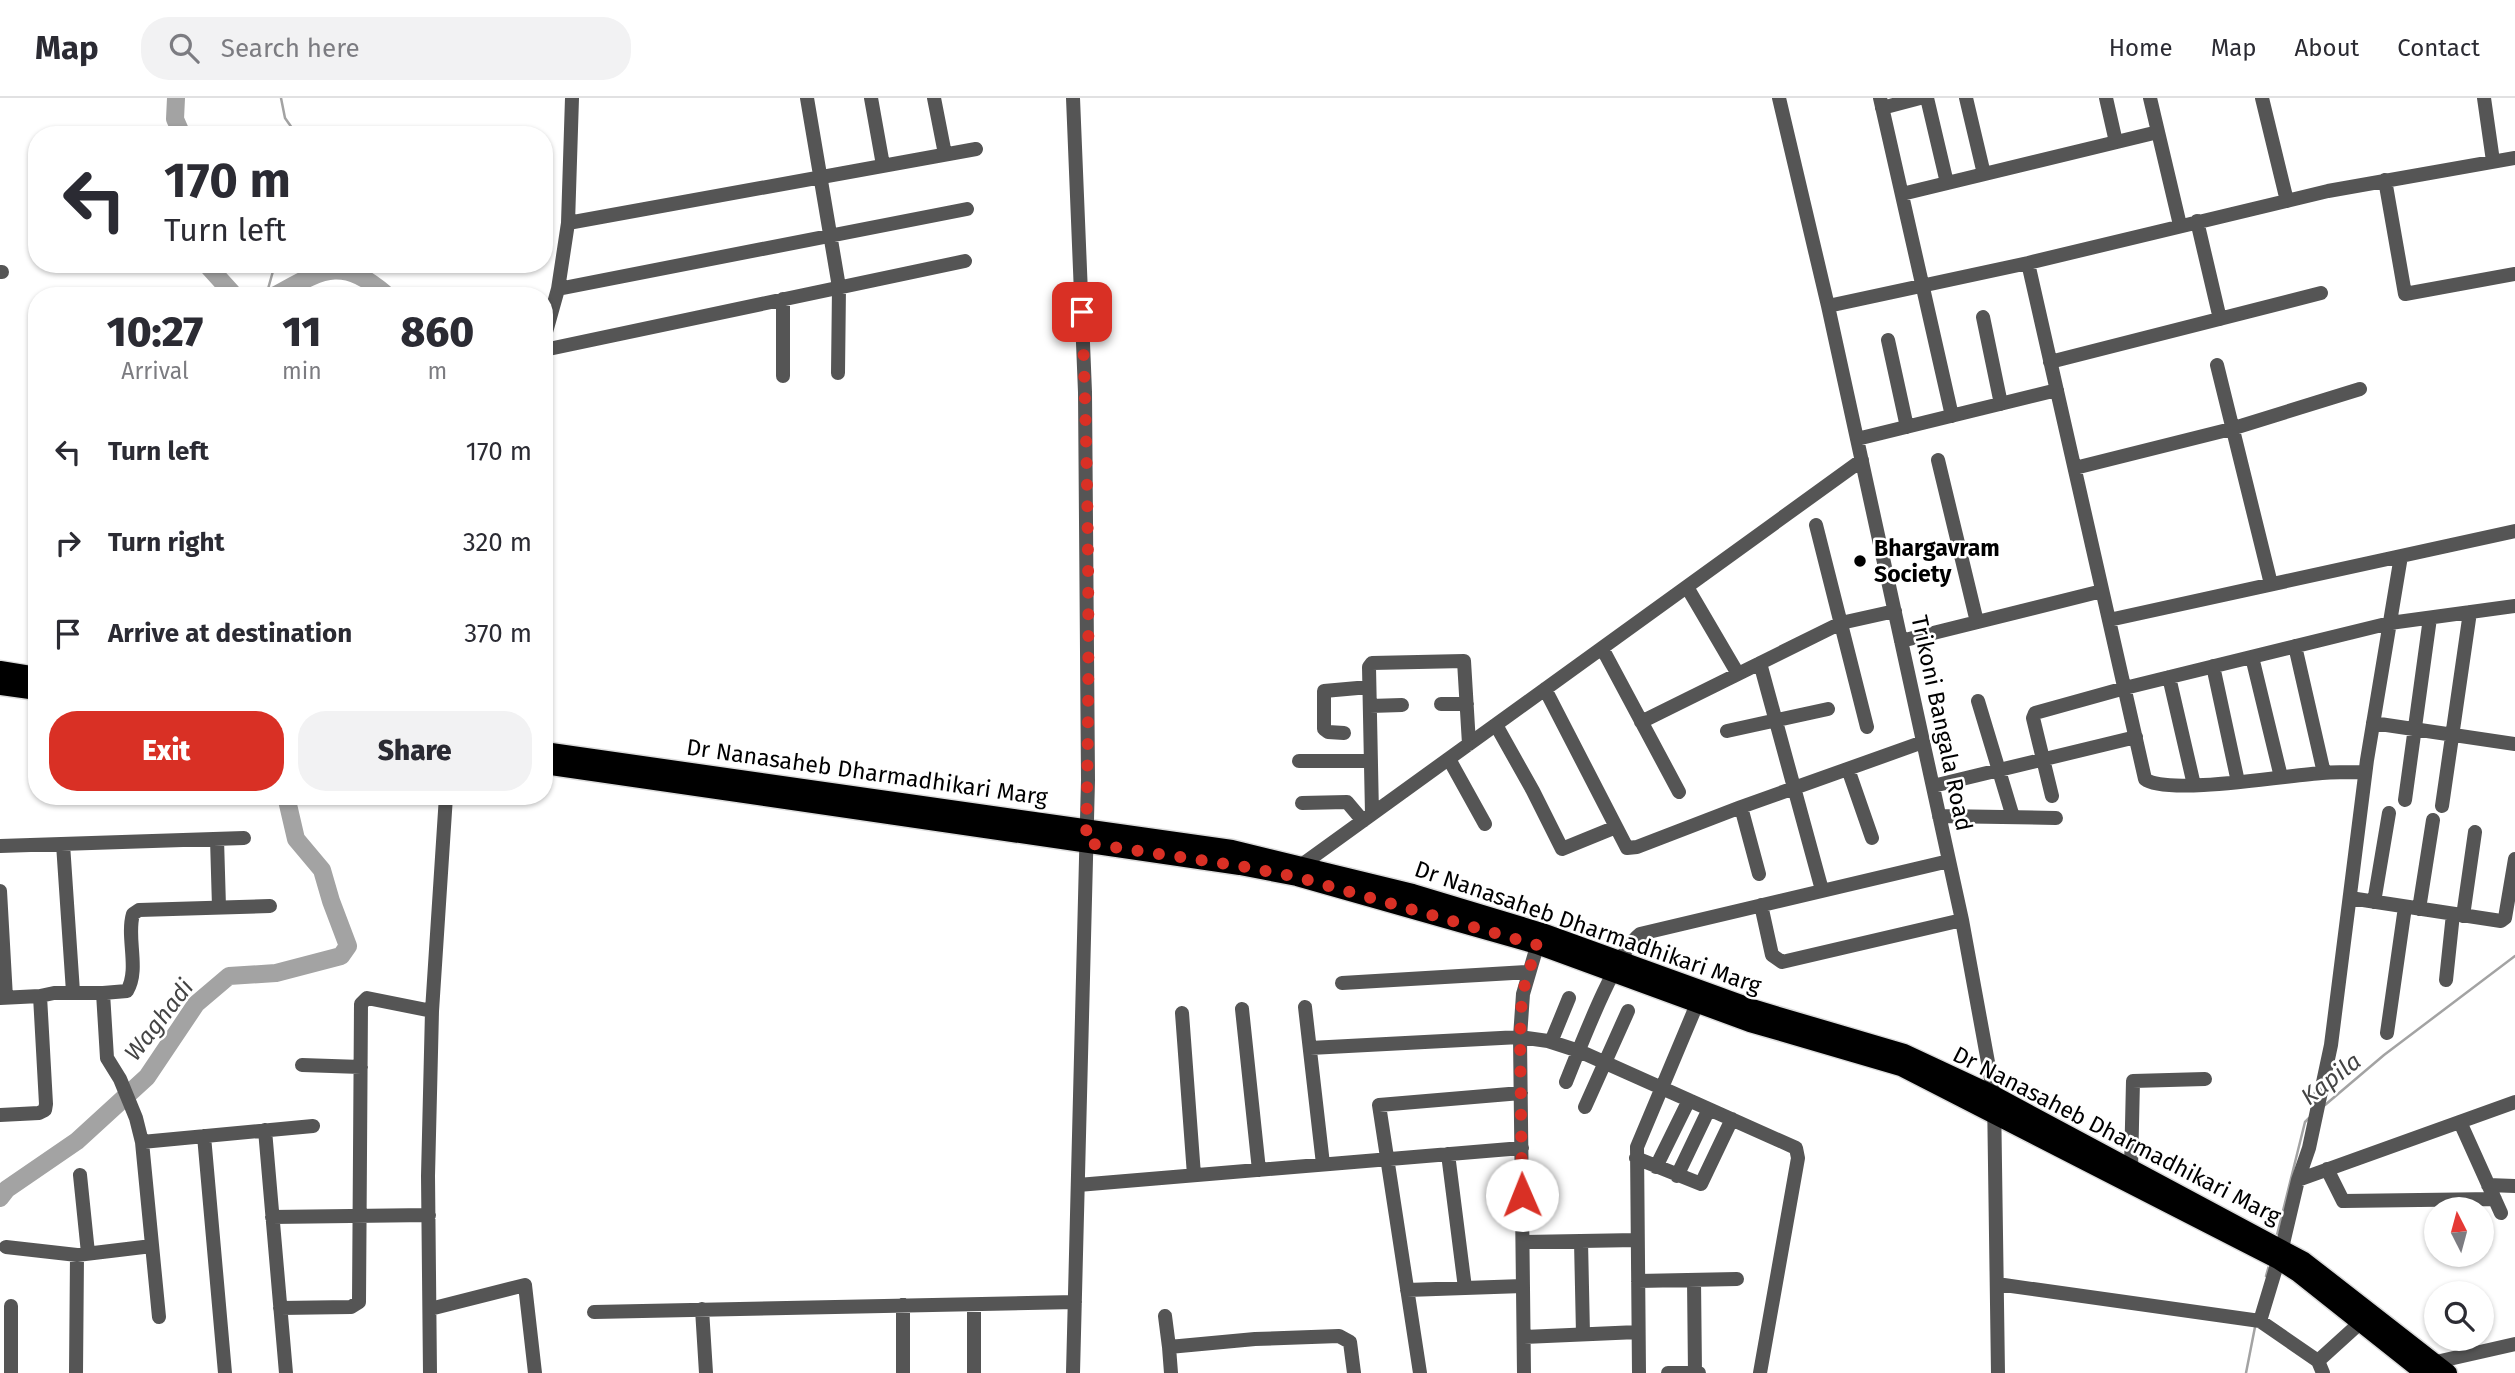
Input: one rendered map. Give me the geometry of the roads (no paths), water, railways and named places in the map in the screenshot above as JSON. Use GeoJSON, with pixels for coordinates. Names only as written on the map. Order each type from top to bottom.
{"type":"FeatureCollection","features":[{"type":"Feature","properties":{"kind":"main road"},"geometry":{"type":"LineString","coordinates":[[0,670],[28,675]]}},
{"type":"Feature","properties":{"kind":"main road"},"geometry":{"type":"LineString","coordinates":[[0,686],[28,690]]}},
{"type":"Feature","properties":{"kind":"main road","name":"Dr Nanasaheb Dharmadhikari Marg"},"geometry":{"type":"LineString","coordinates":[[553,752],[1086,835]]}},
{"type":"Feature","properties":{"kind":"main road","name":"Dr Nanasaheb Dharmadhikari Marg"},"geometry":{"type":"LineString","coordinates":[[553,766],[1086,835],[1232,849],[1300,871],[1413,892],[1618,966],[1904,1053],[1994,1096],[2128,1175],[2280,1254],[2304,1261],[2433,1370]]}},
{"type":"Feature","properties":{"kind":"main road","name":"Dr Nanasaheb Dharmadhikari Marg"},"geometry":{"type":"LineString","coordinates":[[1618,966],[1697,1004],[1786,1035],[1901,1067],[1993,1114],[2128,1175]]}},
{"type":"Feature","properties":{"kind":"main road","name":"Dr Nanasaheb Dharmadhikari Marg"},"geometry":{"type":"LineString","coordinates":[[2280,1254],[2298,1273],[2361,1322],[2433,1370]]}},
{"type":"Feature","properties":{"kind":"street"},"geometry":{"type":"LineString","coordinates":[[553,307],[568,223],[572,98]]}},
{"type":"Feature","properties":{"kind":"street"},"geometry":{"type":"LineString","coordinates":[[807,98],[839,287],[838,373]]}},
{"type":"Feature","properties":{"kind":"street"},"geometry":{"type":"LineString","coordinates":[[871,98],[883,165]]}},
{"type":"Feature","properties":{"kind":"street"},"geometry":{"type":"LineString","coordinates":[[934,98],[945,154]]}},
{"type":"Feature","properties":{"kind":"street"},"geometry":{"type":"LineString","coordinates":[[1073,98],[1085,392],[1088,766],[1073,1373]]}},
{"type":"Feature","properties":{"kind":"street","name":"Trikoni Bangala Road"},"geometry":{"type":"LineString","coordinates":[[1779,98],[1828,306],[1962,920],[1994,1096],[1998,1373]]}},
{"type":"Feature","properties":{"kind":"street"},"geometry":{"type":"LineString","coordinates":[[1920,98],[1881,103],[1952,416]]}},
{"type":"Feature","properties":{"kind":"street"},"geometry":{"type":"LineString","coordinates":[[1927,98],[1947,183]]}},
{"type":"Feature","properties":{"kind":"street"},"geometry":{"type":"LineString","coordinates":[[1966,98],[1984,174]]}},
{"type":"Feature","properties":{"kind":"street"},"geometry":{"type":"LineString","coordinates":[[2106,98],[2116,142]]}},
{"type":"Feature","properties":{"kind":"street"},"geometry":{"type":"LineString","coordinates":[[2150,98],[2180,225]]}},
{"type":"Feature","properties":{"kind":"street"},"geometry":{"type":"LineString","coordinates":[[2262,98],[2287,201]]}},
{"type":"Feature","properties":{"kind":"street"},"geometry":{"type":"LineString","coordinates":[[2484,98],[2493,161]]}},
{"type":"Feature","properties":{"kind":"street"},"geometry":{"type":"LineString","coordinates":[[1902,194],[2158,132]]}},
{"type":"Feature","properties":{"kind":"street"},"geometry":{"type":"LineString","coordinates":[[568,223],[976,149]]}},
{"type":"Feature","properties":{"kind":"street"},"geometry":{"type":"LineString","coordinates":[[1828,306],[2028,263],[2287,201],[2385,180],[2515,158]]}},
{"type":"Feature","properties":{"kind":"street"},"geometry":{"type":"LineString","coordinates":[[2385,180],[2405,294],[2515,274]]}},
{"type":"Feature","properties":{"kind":"street"},"geometry":{"type":"LineString","coordinates":[[558,289],[967,209]]}},
{"type":"Feature","properties":{"kind":"street"},"geometry":{"type":"LineString","coordinates":[[2197,221],[2220,319]]}},
{"type":"Feature","properties":{"kind":"street"},"geometry":{"type":"LineString","coordinates":[[553,347],[965,261]]}},
{"type":"Feature","properties":{"kind":"street"},"geometry":{"type":"LineString","coordinates":[[2028,263],[2143,775],[2155,785],[2194,785],[2324,773],[2365,772]]}},
{"type":"Feature","properties":{"kind":"street"},"geometry":{"type":"LineString","coordinates":[[2050,362],[2321,293]]}},
{"type":"Feature","properties":{"kind":"street"},"geometry":{"type":"LineString","coordinates":[[783,299],[783,376]]}},
{"type":"Feature","properties":{"kind":"street"},"geometry":{"type":"LineString","coordinates":[[1983,317],[2001,404]]}},
{"type":"Feature","properties":{"kind":"street"},"geometry":{"type":"LineString","coordinates":[[1888,340],[1907,427]]}},
{"type":"Feature","properties":{"kind":"street"},"geometry":{"type":"LineString","coordinates":[[2217,365],[2271,584]]}},
{"type":"Feature","properties":{"kind":"street"},"geometry":{"type":"LineString","coordinates":[[2075,468],[2231,429],[2360,388]]}},
{"type":"Feature","properties":{"kind":"street"},"geometry":{"type":"LineString","coordinates":[[1857,439],[2057,390]]}},
{"type":"Feature","properties":{"kind":"street"},"geometry":{"type":"LineString","coordinates":[[1300,871],[1367,818],[1862,460]]}},
{"type":"Feature","properties":{"kind":"street"},"geometry":{"type":"LineString","coordinates":[[1938,460],[1977,622]]}},
{"type":"Feature","properties":{"kind":"street"},"geometry":{"type":"LineString","coordinates":[[1816,525],[1867,727]]}},
{"type":"Feature","properties":{"kind":"street"},"geometry":{"type":"LineString","coordinates":[[2109,620],[2515,531]]}},
{"type":"Feature","properties":{"kind":"street"},"geometry":{"type":"LineString","coordinates":[[2260,1321],[2309,1148],[2331,1045],[2365,772],[2401,556]]}},
{"type":"Feature","properties":{"kind":"street"},"geometry":{"type":"LineString","coordinates":[[1687,587],[1738,674]]}},
{"type":"Feature","properties":{"kind":"street"},"geometry":{"type":"LineString","coordinates":[[1901,641],[2102,591]]}},
{"type":"Feature","properties":{"kind":"street"},"geometry":{"type":"LineString","coordinates":[[2052,796],[2033,718],[2035,713],[2125,688],[2390,623],[2515,606]]}},
{"type":"Feature","properties":{"kind":"street"},"geometry":{"type":"LineString","coordinates":[[1641,722],[1841,623],[1895,611]]}},
{"type":"Feature","properties":{"kind":"street"},"geometry":{"type":"LineString","coordinates":[[2442,806],[2470,612]]}},
{"type":"Feature","properties":{"kind":"street"},"geometry":{"type":"LineString","coordinates":[[2405,800],[2430,618]]}},
{"type":"Feature","properties":{"kind":"street"},"geometry":{"type":"LineString","coordinates":[[2295,646],[2324,773]]}},
{"type":"Feature","properties":{"kind":"street"},"geometry":{"type":"LineString","coordinates":[[1602,648],[1679,792]]}},
{"type":"Feature","properties":{"kind":"street"},"geometry":{"type":"LineString","coordinates":[[2252,657],[2281,777]]}},
{"type":"Feature","properties":{"kind":"street"},"geometry":{"type":"LineString","coordinates":[[1367,818],[1371,761],[1369,667],[1374,662],[1460,659],[1466,664],[1469,744]]}},
{"type":"Feature","properties":{"kind":"street"},"geometry":{"type":"LineString","coordinates":[[1760,663],[1822,890]]}},
{"type":"Feature","properties":{"kind":"street"},"geometry":{"type":"LineString","coordinates":[[2213,666],[2238,782]]}},
{"type":"Feature","properties":{"kind":"street"},"geometry":{"type":"LineString","coordinates":[[2169,677],[2194,785]]}},
{"type":"Feature","properties":{"kind":"street"},"geometry":{"type":"LineString","coordinates":[[1344,733],[1328,732],[1324,729],[1324,691],[1370,688]]}},
{"type":"Feature","properties":{"kind":"street"},"geometry":{"type":"LineString","coordinates":[[1545,689],[1625,846],[1632,848],[1923,742]]}},
{"type":"Feature","properties":{"kind":"street"},"geometry":{"type":"LineString","coordinates":[[1978,701],[2013,817]]}},
{"type":"Feature","properties":{"kind":"street"},"geometry":{"type":"LineString","coordinates":[[1441,704],[1467,704]]}},
{"type":"Feature","properties":{"kind":"street"},"geometry":{"type":"LineString","coordinates":[[1370,706],[1402,705]]}},
{"type":"Feature","properties":{"kind":"street"},"geometry":{"type":"LineString","coordinates":[[1727,731],[1828,709]]}},
{"type":"Feature","properties":{"kind":"street"},"geometry":{"type":"LineString","coordinates":[[2373,723],[2515,744]]}},
{"type":"Feature","properties":{"kind":"street"},"geometry":{"type":"LineString","coordinates":[[1496,725],[1562,849],[1616,827]]}},
{"type":"Feature","properties":{"kind":"street"},"geometry":{"type":"LineString","coordinates":[[1933,786],[2136,737]]}},
{"type":"Feature","properties":{"kind":"street"},"geometry":{"type":"LineString","coordinates":[[1449,759],[1485,824]]}},
{"type":"Feature","properties":{"kind":"street"},"geometry":{"type":"LineString","coordinates":[[1299,761],[1371,761]]}},
{"type":"Feature","properties":{"kind":"street"},"geometry":{"type":"LineString","coordinates":[[1848,769],[1872,838]]}},
{"type":"Feature","properties":{"kind":"street"},"geometry":{"type":"LineString","coordinates":[[1302,803],[1347,802],[1367,818]]}},
{"type":"Feature","properties":{"kind":"street"},"geometry":{"type":"LineString","coordinates":[[429,1373],[432,1011],[445,805]]}},
{"type":"Feature","properties":{"kind":"street"},"geometry":{"type":"LineString","coordinates":[[1741,807],[1759,874]]}},
{"type":"Feature","properties":{"kind":"street"},"geometry":{"type":"LineString","coordinates":[[2374,902],[2389,813]]}},
{"type":"Feature","properties":{"kind":"street"},"geometry":{"type":"LineString","coordinates":[[1939,816],[2056,818]]}},
{"type":"Feature","properties":{"kind":"street"},"geometry":{"type":"LineString","coordinates":[[2387,1033],[2433,820]]}},
{"type":"Feature","properties":{"kind":"street"},"geometry":{"type":"LineString","coordinates":[[2446,980],[2475,832]]}},
{"type":"Feature","properties":{"kind":"street"},"geometry":{"type":"LineString","coordinates":[[0,846],[244,838]]}},
{"type":"Feature","properties":{"kind":"street"},"geometry":{"type":"LineString","coordinates":[[217,839],[219,907]]}},
{"type":"Feature","properties":{"kind":"street"},"geometry":{"type":"LineString","coordinates":[[63,844],[73,992]]}},
{"type":"Feature","properties":{"kind":"street"},"geometry":{"type":"LineString","coordinates":[[2350,898],[2498,922],[2504,920],[2515,859]]}},
{"type":"Feature","properties":{"kind":"street"},"geometry":{"type":"LineString","coordinates":[[1566,1082],[1618,966],[1640,934],[1949,861]]}},
{"type":"Feature","properties":{"kind":"street"},"geometry":{"type":"LineString","coordinates":[[0,891],[3,998],[73,992],[123,992],[130,986],[131,924],[136,912],[270,906]]}},
{"type":"Feature","properties":{"kind":"street"},"geometry":{"type":"LineString","coordinates":[[1761,905],[1772,955],[1782,962],[1962,920]]}},
{"type":"Feature","properties":{"kind":"street"},"geometry":{"type":"LineString","coordinates":[[1524,1373],[1520,1037],[1522,994],[1539,938]]}},
{"type":"Feature","properties":{"kind":"street"},"geometry":{"type":"LineString","coordinates":[[1342,983],[1528,972]]}},
{"type":"Feature","properties":{"kind":"street"},"geometry":{"type":"LineString","coordinates":[[103,993],[107,1058],[120,1079],[136,1118],[142,1142],[159,1317]]}},
{"type":"Feature","properties":{"kind":"street"},"geometry":{"type":"LineString","coordinates":[[0,1115],[39,1113],[45,1110],[40,996]]}},
{"type":"Feature","properties":{"kind":"street"},"geometry":{"type":"LineString","coordinates":[[280,1308],[351,1307],[359,1303],[361,1004],[367,998],[373,998],[432,1011]]}},
{"type":"Feature","properties":{"kind":"street"},"geometry":{"type":"LineString","coordinates":[[1551,1042],[1569,998]]}},
{"type":"Feature","properties":{"kind":"street"},"geometry":{"type":"LineString","coordinates":[[1639,1373],[1636,1158],[1640,1135],[1697,1004]]}},
{"type":"Feature","properties":{"kind":"street"},"geometry":{"type":"LineString","coordinates":[[1305,1007],[1323,1164]]}},
{"type":"Feature","properties":{"kind":"street"},"geometry":{"type":"LineString","coordinates":[[1242,1009],[1259,1170]]}},
{"type":"Feature","properties":{"kind":"street"},"geometry":{"type":"LineString","coordinates":[[1585,1107],[1628,1011]]}},
{"type":"Feature","properties":{"kind":"street"},"geometry":{"type":"LineString","coordinates":[[1181,1013],[1194,1175]]}},
{"type":"Feature","properties":{"kind":"street"},"geometry":{"type":"LineString","coordinates":[[1310,1048],[1520,1037],[1551,1042],[1579,1051],[1793,1146],[1799,1154],[1760,1373]]}},
{"type":"Feature","properties":{"kind":"street"},"geometry":{"type":"LineString","coordinates":[[302,1065],[361,1067]]}},
{"type":"Feature","properties":{"kind":"street"},"geometry":{"type":"LineString","coordinates":[[2128,1175],[2133,1081],[2205,1079]]}},
{"type":"Feature","properties":{"kind":"street"},"geometry":{"type":"LineString","coordinates":[[1420,1373],[1379,1105],[1521,1093]]}},
{"type":"Feature","properties":{"kind":"street"},"geometry":{"type":"LineString","coordinates":[[1656,1167],[1689,1100]]}},
{"type":"Feature","properties":{"kind":"street"},"geometry":{"type":"LineString","coordinates":[[2298,1180],[2515,1102]]}},
{"type":"Feature","properties":{"kind":"street"},"geometry":{"type":"LineString","coordinates":[[1677,1176],[1709,1109]]}},
{"type":"Feature","properties":{"kind":"street"},"geometry":{"type":"LineString","coordinates":[[1636,1158],[1701,1184],[1732,1119]]}},
{"type":"Feature","properties":{"kind":"street"},"geometry":{"type":"LineString","coordinates":[[2460,1122],[2501,1213]]}},
{"type":"Feature","properties":{"kind":"street"},"geometry":{"type":"LineString","coordinates":[[142,1142],[313,1126]]}},
{"type":"Feature","properties":{"kind":"street"},"geometry":{"type":"LineString","coordinates":[[265,1130],[286,1373]]}},
{"type":"Feature","properties":{"kind":"street"},"geometry":{"type":"LineString","coordinates":[[204,1136],[225,1373]]}},
{"type":"Feature","properties":{"kind":"street"},"geometry":{"type":"LineString","coordinates":[[1078,1185],[1521,1147]]}},
{"type":"Feature","properties":{"kind":"street"},"geometry":{"type":"LineString","coordinates":[[1448,1154],[1465,1288]]}},
{"type":"Feature","properties":{"kind":"street"},"geometry":{"type":"LineString","coordinates":[[2327,1169],[2343,1201],[2495,1199]]}},
{"type":"Feature","properties":{"kind":"street"},"geometry":{"type":"LineString","coordinates":[[76,1373],[83,1254],[80,1175]]}},
{"type":"Feature","properties":{"kind":"street"},"geometry":{"type":"LineString","coordinates":[[2488,1185],[2515,1186]]}},
{"type":"Feature","properties":{"kind":"street"},"geometry":{"type":"LineString","coordinates":[[272,1217],[429,1215]]}},
{"type":"Feature","properties":{"kind":"street"},"geometry":{"type":"LineString","coordinates":[[1523,1242],[1637,1240]]}},
{"type":"Feature","properties":{"kind":"street"},"geometry":{"type":"LineString","coordinates":[[1581,1241],[1583,1334]]}},
{"type":"Feature","properties":{"kind":"street"},"geometry":{"type":"LineString","coordinates":[[6,1247],[83,1254],[152,1247]]}},
{"type":"Feature","properties":{"kind":"street"},"geometry":{"type":"LineString","coordinates":[[1638,1281],[1737,1279]]}},
{"type":"Feature","properties":{"kind":"street"},"geometry":{"type":"LineString","coordinates":[[1668,1373],[1697,1373],[1694,1280]]}},
{"type":"Feature","properties":{"kind":"street"},"geometry":{"type":"LineString","coordinates":[[1997,1284],[2260,1321],[2321,1367],[2361,1322]]}},
{"type":"Feature","properties":{"kind":"street"},"geometry":{"type":"LineString","coordinates":[[430,1309],[525,1285],[535,1373]]}},
{"type":"Feature","properties":{"kind":"street"},"geometry":{"type":"LineString","coordinates":[[1407,1290],[1523,1286]]}},
{"type":"Feature","properties":{"kind":"street"},"geometry":{"type":"LineString","coordinates":[[594,1312],[1075,1302]]}},
{"type":"Feature","properties":{"kind":"street"},"geometry":{"type":"LineString","coordinates":[[903,1305],[903,1373]]}},
{"type":"Feature","properties":{"kind":"street"},"geometry":{"type":"LineString","coordinates":[[974,1305],[974,1373]]}},
{"type":"Feature","properties":{"kind":"street"},"geometry":{"type":"LineString","coordinates":[[10,1306],[10,1373]]}},
{"type":"Feature","properties":{"kind":"street"},"geometry":{"type":"LineString","coordinates":[[702,1309],[706,1373]]}},
{"type":"Feature","properties":{"kind":"street"},"geometry":{"type":"LineString","coordinates":[[1165,1316],[1171,1373]]}},
{"type":"Feature","properties":{"kind":"street"},"geometry":{"type":"LineString","coordinates":[[1524,1337],[1638,1332]]}},
{"type":"Feature","properties":{"kind":"street"},"geometry":{"type":"LineString","coordinates":[[1169,1347],[1255,1339],[1339,1336],[1350,1342],[1354,1373]]}},
{"type":"Feature","properties":{"kind":"street"},"geometry":{"type":"LineString","coordinates":[[2433,1370],[2515,1344]]}},
{"type":"Feature","properties":{"kind":"waterway","name":"Waghadi"},"geometry":{"type":"LineString","coordinates":[[176,98],[175,119],[178,126]]}},
{"type":"Feature","properties":{"kind":"waterway"},"geometry":{"type":"LineString","coordinates":[[281,98],[285,118],[291,126]]}},
{"type":"Feature","properties":{"kind":"waterway","name":"Waghadi"},"geometry":{"type":"LineString","coordinates":[[214,273],[227,287]]}},
{"type":"Feature","properties":{"kind":"waterway"},"geometry":{"type":"LineString","coordinates":[[269,287],[272,273]]}},
{"type":"Feature","properties":{"kind":"waterway","name":"Waghadi"},"geometry":{"type":"LineString","coordinates":[[290,287],[323,273]]}},
{"type":"Feature","properties":{"kind":"waterway","name":"Waghadi"},"geometry":{"type":"LineString","coordinates":[[350,273],[377,287]]}},
{"type":"Feature","properties":{"kind":"waterway","name":"Waghadi"},"geometry":{"type":"LineString","coordinates":[[0,1198],[7,1189],[77,1141],[147,1077],[196,1004],[229,976],[276,973],[341,956],[348,946],[322,870],[296,839],[288,805]]}},
{"type":"Feature","properties":{"kind":"waterway","name":"Kapila"},"geometry":{"type":"LineString","coordinates":[[2325,1105],[2384,1055],[2515,956]]}},
{"type":"Feature","properties":{"kind":"waterway","name":"Kapila"},"geometry":{"type":"LineString","coordinates":[[2276,1239],[2305,1122],[2309,1118]]}},
{"type":"Feature","properties":{"kind":"waterway","name":"Kapila"},"geometry":{"type":"LineString","coordinates":[[2266,1276],[2270,1262]]}},
{"type":"Feature","properties":{"kind":"waterway","name":"Kapila"},"geometry":{"type":"LineString","coordinates":[[2246,1373],[2255,1327]]}},
{"type":"Feature","properties":{"kind":"place","name":"Bhargavram Society"},"geometry":{"type":"Point","coordinates":[1860,561]}}]}
